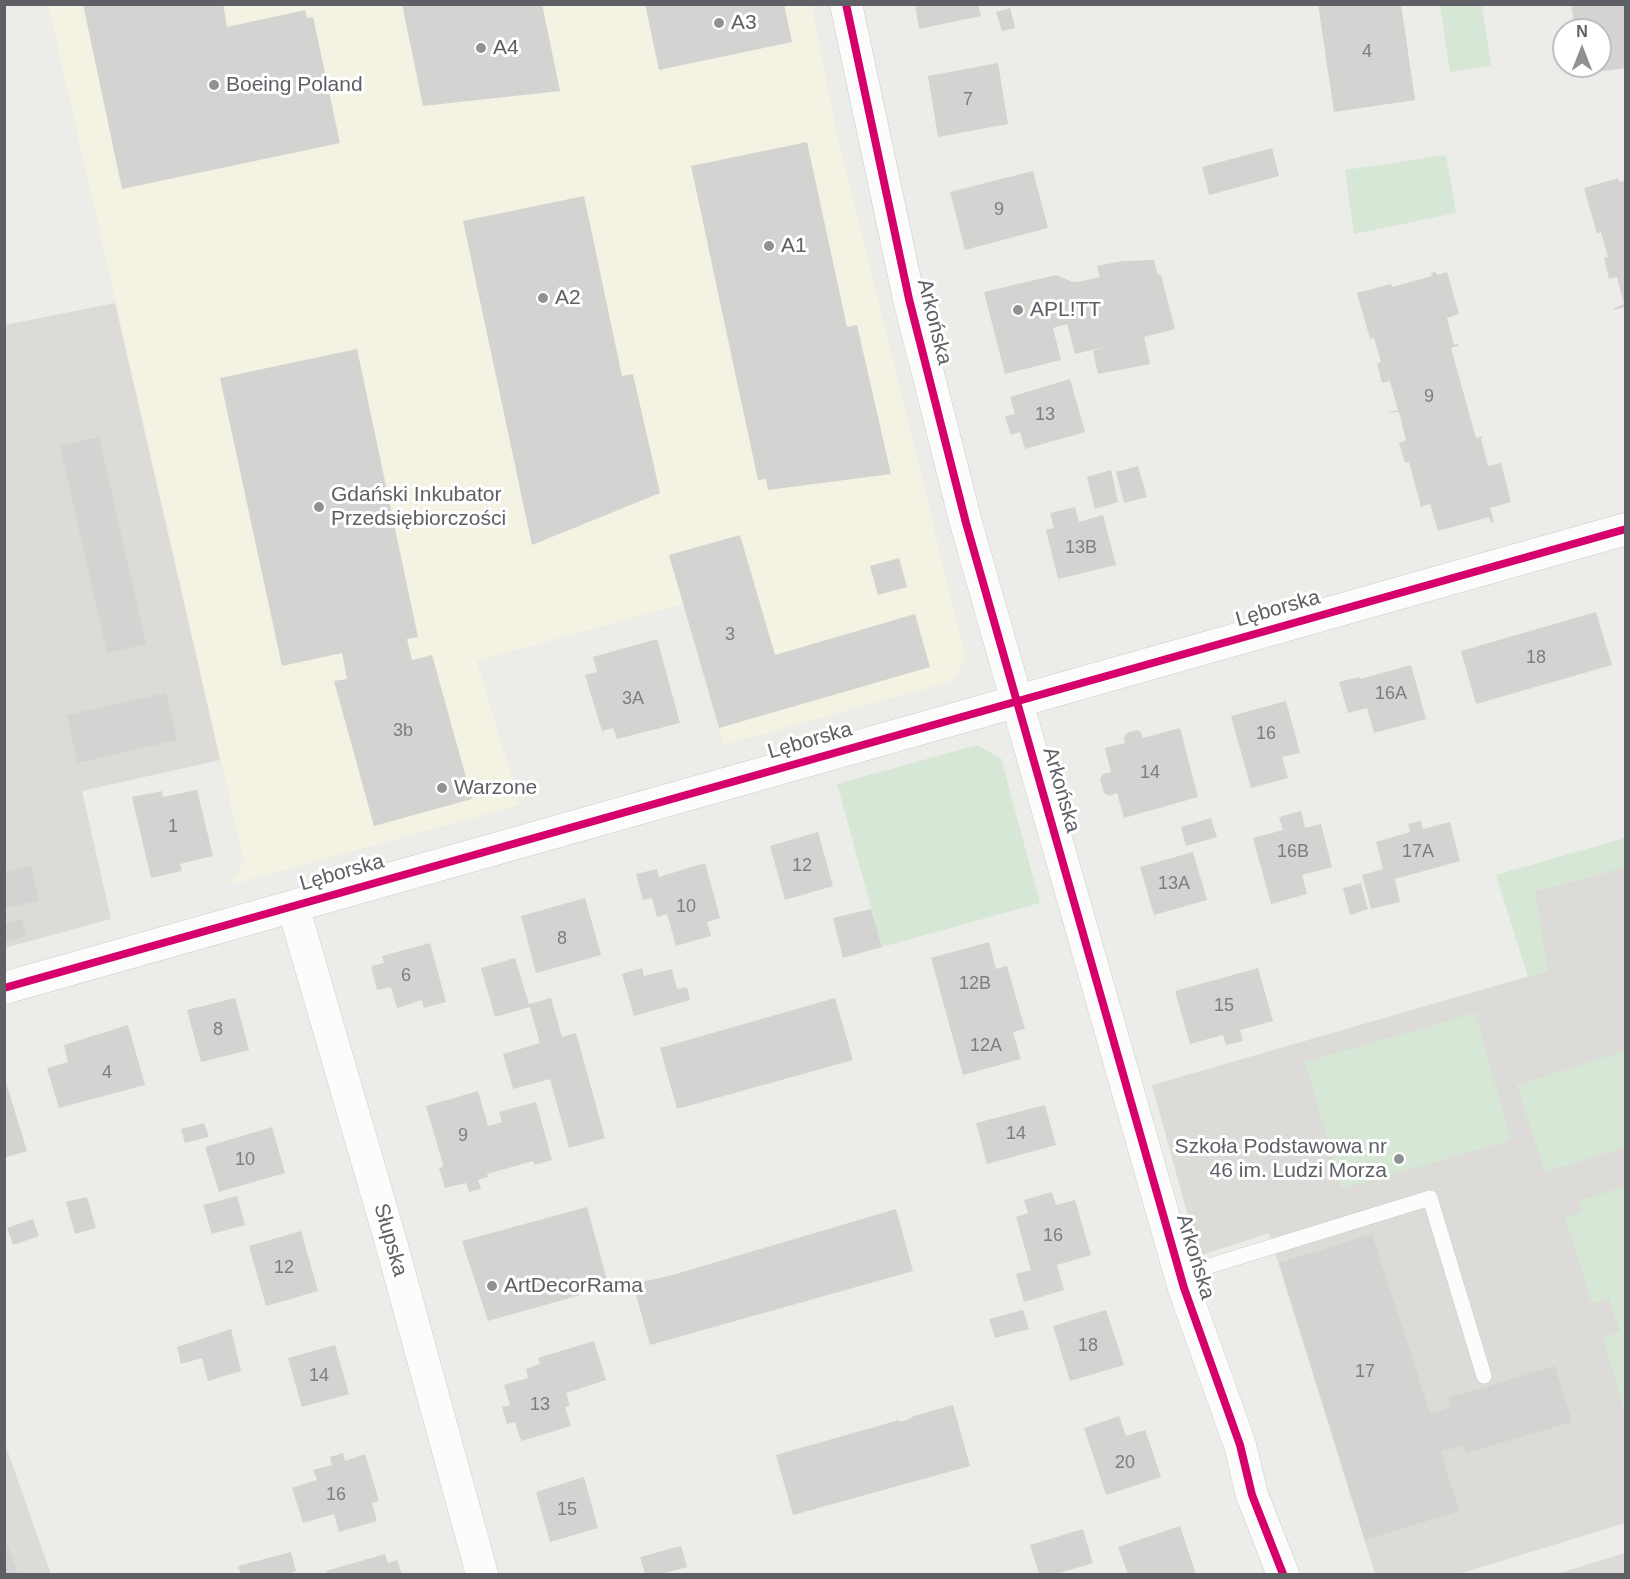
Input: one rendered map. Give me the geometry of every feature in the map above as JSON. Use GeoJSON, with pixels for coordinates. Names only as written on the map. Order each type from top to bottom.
{"type":"FeatureCollection","features":[{"type":"Feature","properties":{"kind":"street","name":"Arkońska"},"geometry":{"type":"LineString","coordinates":[[846,4],[909,299],[966,523],[1180,1275],[1240,1445],[1252,1496],[1283,1575]]}},
{"type":"Feature","properties":{"kind":"street","name":"Lęborska"},"geometry":{"type":"LineString","coordinates":[[4,988],[1626,529]]}},
{"type":"Feature","properties":{"kind":"street","name":"Słupska"},"geometry":{"type":"LineString","coordinates":[[293,906],[390,1239],[482,1575]]}},
{"type":"Feature","properties":{"kind":"lane"},"geometry":{"type":"LineString","coordinates":[[1180,1275],[1430,1198],[1484,1376]]}},
{"type":"Feature","properties":{"kind":"shaded area"},"geometry":{"type":"Polygon","coordinates":[[[48,5],[812,5],[834,120],[966,658],[953,681],[724,745],[683,604],[477,661],[520,805],[230,885],[244,862],[48,5]]]}},
{"type":"Feature","properties":{"kind":"shaded area"},"geometry":{"type":"Polygon","coordinates":[[[115,303],[220,760],[82,791],[111,919],[5,948],[5,325],[115,303]]]}},
{"type":"Feature","properties":{"kind":"shaded area","name":"Szkoła Podstawowa nr 46 im. Ludzi Morza"},"geometry":{"type":"Polygon","coordinates":[[[1625,867],[1625,1523],[1459,1574],[1375,1574],[1269,1233],[1199,1256],[1152,1085],[1547,971],[1535,891],[1625,867]]]}},
{"type":"Feature","properties":{"kind":"shaded area"},"geometry":{"type":"Polygon","coordinates":[[[5,1444],[51,1574],[5,1574],[5,1444]]]}},
{"type":"Feature","properties":{"kind":"shaded area"},"geometry":{"type":"Polygon","coordinates":[[[1625,1553],[1625,1574],[1556,1574],[1625,1553]]]}},
{"type":"Feature","properties":{"kind":"green space"},"geometry":{"type":"Polygon","coordinates":[[[1440,5],[1482,5],[1491,66],[1450,72],[1440,5]]]}},
{"type":"Feature","properties":{"kind":"green space"},"geometry":{"type":"Polygon","coordinates":[[[1446,155],[1456,213],[1354,234],[1345,170],[1446,155]]]}},
{"type":"Feature","properties":{"kind":"green space"},"geometry":{"type":"Polygon","coordinates":[[[977,745],[1001,758],[1040,903],[882,947],[837,784],[977,745]]]}},
{"type":"Feature","properties":{"kind":"green space"},"geometry":{"type":"Polygon","coordinates":[[[1625,838],[1625,867],[1535,891],[1548,971],[1528,977],[1496,875],[1625,838]]]}},
{"type":"Feature","properties":{"kind":"green space"},"geometry":{"type":"Polygon","coordinates":[[[1475,1013],[1511,1140],[1342,1189],[1305,1062],[1475,1013]]]}},
{"type":"Feature","properties":{"kind":"green space"},"geometry":{"type":"Polygon","coordinates":[[[1625,1051],[1625,1147],[1545,1172],[1517,1085],[1625,1051]]]}},
{"type":"Feature","properties":{"kind":"green space"},"geometry":{"type":"Polygon","coordinates":[[[1626,1187],[1625,1414],[1603,1337],[1620,1332],[1609,1298],[1592,1303],[1565,1217],[1583,1212],[1579,1201],[1626,1187]]]}},
{"type":"Feature","properties":{"kind":"building","name":"Boeing Poland"},"geometry":{"type":"Polygon","coordinates":[[[83,4],[223,4],[227,27],[305,10],[307,18],[313,17],[340,143],[122,189],[83,4]]]}},
{"type":"Feature","properties":{"kind":"building","name":"A4"},"geometry":{"type":"Polygon","coordinates":[[[402,4],[542,4],[560,91],[423,106],[402,4]]]}},
{"type":"Feature","properties":{"kind":"building","name":"A3"},"geometry":{"type":"Polygon","coordinates":[[[645,4],[784,4],[792,42],[659,70],[645,4]]]}},
{"type":"Feature","properties":{"kind":"building"},"geometry":{"type":"Polygon","coordinates":[[[915,4],[978,4],[981,16],[919,29],[915,4]]]}},
{"type":"Feature","properties":{"kind":"building"},"geometry":{"type":"Polygon","coordinates":[[[1318,4],[1401,4],[1415,100],[1334,112],[1318,4]]]}},
{"type":"Feature","properties":{"kind":"building"},"geometry":{"type":"Polygon","coordinates":[[[1571,4],[1626,4],[1626,68],[1612,70],[1612,18],[1573,18],[1571,4]]]}},
{"type":"Feature","properties":{"kind":"building"},"geometry":{"type":"Polygon","coordinates":[[[1010,8],[1015,28],[1002,31],[996,12],[1010,8]]]}},
{"type":"Feature","properties":{"kind":"building"},"geometry":{"type":"Polygon","coordinates":[[[998,63],[1008,124],[938,137],[928,76],[998,63]]]}},
{"type":"Feature","properties":{"kind":"building","name":"A1"},"geometry":{"type":"Polygon","coordinates":[[[807,142],[847,327],[857,325],[891,474],[768,490],[766,479],[758,480],[691,166],[807,142]]]}},
{"type":"Feature","properties":{"kind":"building"},"geometry":{"type":"Polygon","coordinates":[[[1272,148],[1279,176],[1209,195],[1202,167],[1272,148]]]}},
{"type":"Feature","properties":{"kind":"building"},"geometry":{"type":"Polygon","coordinates":[[[1033,171],[1048,228],[965,250],[950,192],[1033,171]]]}},
{"type":"Feature","properties":{"kind":"building"},"geometry":{"type":"Polygon","coordinates":[[[1618,178],[1619,182],[1626,180],[1626,307],[1614,310],[1624,304],[1617,277],[1609,279],[1604,258],[1608,257],[1601,232],[1597,234],[1584,188],[1618,178]]]}},
{"type":"Feature","properties":{"kind":"building","name":"A2"},"geometry":{"type":"Polygon","coordinates":[[[584,196],[622,376],[633,374],[660,493],[532,545],[463,221],[584,196]]]}},
{"type":"Feature","properties":{"kind":"building"},"geometry":{"type":"Polygon","coordinates":[[[1154,260],[1158,275],[1161,275],[1175,329],[1144,337],[1150,364],[1098,374],[1093,351],[1105,347],[1075,354],[1067,324],[1053,328],[1061,360],[1005,374],[984,292],[1056,275],[1073,282],[1083,281],[1100,277],[1097,266],[1123,261],[1154,260]]]}},
{"type":"Feature","properties":{"kind":"building"},"geometry":{"type":"Polygon","coordinates":[[[1436,272],[1437,275],[1447,272],[1459,314],[1447,318],[1454,345],[1458,343],[1458,346],[1451,348],[1476,438],[1483,436],[1481,439],[1488,466],[1501,463],[1511,502],[1490,508],[1494,522],[1491,523],[1489,517],[1438,531],[1430,504],[1421,507],[1409,462],[1405,463],[1399,443],[1406,440],[1399,412],[1387,413],[1398,410],[1390,381],[1382,383],[1377,364],[1381,362],[1374,338],[1370,339],[1357,293],[1391,284],[1392,287],[1432,276],[1431,273],[1436,272]]]}},
{"type":"Feature","properties":{"kind":"building","name":"Gdański Inkubator Przedsiębiorczości"},"geometry":{"type":"Polygon","coordinates":[[[357,349],[418,637],[407,639],[412,660],[432,655],[472,799],[374,826],[334,681],[347,679],[342,653],[282,666],[220,378],[357,349]]]}},
{"type":"Feature","properties":{"kind":"building"},"geometry":{"type":"Polygon","coordinates":[[[1070,379],[1085,432],[1025,449],[1020,432],[1011,435],[1005,416],[1015,414],[1010,397],[1070,379]]]}},
{"type":"Feature","properties":{"kind":"building"},"geometry":{"type":"Polygon","coordinates":[[[99,437],[146,644],[107,653],[60,446],[99,437]]]}},
{"type":"Feature","properties":{"kind":"building"},"geometry":{"type":"Polygon","coordinates":[[[1138,466],[1147,497],[1124,503],[1116,472],[1138,466]]]}},
{"type":"Feature","properties":{"kind":"building"},"geometry":{"type":"Polygon","coordinates":[[[1111,470],[1118,502],[1095,509],[1087,477],[1111,470]]]}},
{"type":"Feature","properties":{"kind":"building"},"geometry":{"type":"Polygon","coordinates":[[[1075,507],[1079,522],[1103,515],[1116,565],[1058,579],[1046,530],[1054,528],[1050,513],[1075,507]]]}},
{"type":"Feature","properties":{"kind":"building"},"geometry":{"type":"Polygon","coordinates":[[[740,535],[775,655],[915,614],[930,667],[719,728],[669,555],[740,535]]]}},
{"type":"Feature","properties":{"kind":"building"},"geometry":{"type":"Polygon","coordinates":[[[899,558],[907,587],[878,595],[870,566],[899,558]]]}},
{"type":"Feature","properties":{"kind":"building"},"geometry":{"type":"Polygon","coordinates":[[[1596,612],[1612,665],[1476,704],[1461,651],[1596,612]]]}},
{"type":"Feature","properties":{"kind":"building"},"geometry":{"type":"Polygon","coordinates":[[[657,639],[680,723],[617,739],[613,728],[602,731],[585,675],[597,672],[593,657],[657,639]]]}},
{"type":"Feature","properties":{"kind":"building"},"geometry":{"type":"Polygon","coordinates":[[[1411,665],[1426,719],[1374,733],[1367,708],[1348,713],[1339,682],[1359,677],[1360,679],[1411,665]]]}},
{"type":"Feature","properties":{"kind":"building"},"geometry":{"type":"Polygon","coordinates":[[[166,693],[177,740],[77,763],[67,715],[166,693]]]}},
{"type":"Feature","properties":{"kind":"building"},"geometry":{"type":"Polygon","coordinates":[[[1286,701],[1300,753],[1282,757],[1288,778],[1251,788],[1231,716],[1286,701]]]}},
{"type":"Feature","properties":{"kind":"building"},"geometry":{"type":"Polygon","coordinates":[[[1180,728],[1198,797],[1124,818],[1117,793],[1109,796],[1104,793],[1100,779],[1103,774],[1111,772],[1105,748],[1125,743],[1124,737],[1127,733],[1137,730],[1141,732],[1143,738],[1180,728]]]}},
{"type":"Feature","properties":{"kind":"building"},"geometry":{"type":"Polygon","coordinates":[[[197,790],[213,856],[180,864],[182,871],[151,878],[132,797],[162,791],[163,797],[197,790]]]}},
{"type":"Feature","properties":{"kind":"building"},"geometry":{"type":"Polygon","coordinates":[[[1301,811],[1305,828],[1321,824],[1332,867],[1302,875],[1307,894],[1271,904],[1253,838],[1283,830],[1279,817],[1301,811]]]}},
{"type":"Feature","properties":{"kind":"building"},"geometry":{"type":"Polygon","coordinates":[[[1211,818],[1217,837],[1186,846],[1181,827],[1211,818]]]}},
{"type":"Feature","properties":{"kind":"building"},"geometry":{"type":"Polygon","coordinates":[[[1421,821],[1423,829],[1450,822],[1460,861],[1395,879],[1400,902],[1371,909],[1362,875],[1383,869],[1376,842],[1410,832],[1408,824],[1421,821]]]}},
{"type":"Feature","properties":{"kind":"building"},"geometry":{"type":"Polygon","coordinates":[[[818,832],[833,886],[785,900],[770,846],[818,832]]]}},
{"type":"Feature","properties":{"kind":"building"},"geometry":{"type":"Polygon","coordinates":[[[1193,852],[1207,900],[1154,915],[1140,867],[1193,852]]]}},
{"type":"Feature","properties":{"kind":"building"},"geometry":{"type":"Polygon","coordinates":[[[705,863],[720,918],[707,922],[711,936],[676,946],[667,914],[657,917],[652,898],[643,900],[636,874],[657,869],[659,877],[705,863]]]}},
{"type":"Feature","properties":{"kind":"building"},"geometry":{"type":"Polygon","coordinates":[[[31,866],[39,901],[4,908],[4,872],[31,866]]]}},
{"type":"Feature","properties":{"kind":"building"},"geometry":{"type":"Polygon","coordinates":[[[1361,883],[1368,909],[1350,915],[1343,888],[1361,883]]]}},
{"type":"Feature","properties":{"kind":"building"},"geometry":{"type":"Polygon","coordinates":[[[585,898],[601,955],[536,973],[521,916],[585,898]]]}},
{"type":"Feature","properties":{"kind":"building"},"geometry":{"type":"Polygon","coordinates":[[[871,909],[882,947],[843,958],[833,918],[871,909]]]}},
{"type":"Feature","properties":{"kind":"building"},"geometry":{"type":"Polygon","coordinates":[[[22,919],[26,936],[4,942],[4,924],[22,919]]]}},
{"type":"Feature","properties":{"kind":"building"},"geometry":{"type":"Polygon","coordinates":[[[989,942],[996,969],[1007,966],[1025,1029],[1013,1032],[1021,1059],[963,1075],[931,958],[989,942]]]}},
{"type":"Feature","properties":{"kind":"building"},"geometry":{"type":"Polygon","coordinates":[[[430,943],[446,1002],[424,1008],[422,1000],[397,1008],[391,987],[377,990],[371,966],[384,963],[382,956],[430,943]]]}},
{"type":"Feature","properties":{"kind":"building"},"geometry":{"type":"Polygon","coordinates":[[[515,958],[529,1004],[551,998],[562,1037],[576,1033],[605,1138],[569,1148],[550,1079],[513,1089],[503,1054],[540,1043],[530,1007],[495,1017],[481,968],[515,958]]]}},
{"type":"Feature","properties":{"kind":"building"},"geometry":{"type":"Polygon","coordinates":[[[642,968],[644,976],[672,969],[677,989],[687,987],[690,1000],[634,1016],[622,974],[642,968]]]}},
{"type":"Feature","properties":{"kind":"building"},"geometry":{"type":"Polygon","coordinates":[[[1258,968],[1273,1021],[1240,1030],[1243,1041],[1226,1045],[1223,1035],[1190,1044],[1175,991],[1258,968]]]}},
{"type":"Feature","properties":{"kind":"building"},"geometry":{"type":"Polygon","coordinates":[[[235,998],[249,1050],[201,1062],[187,1010],[235,998]]]}},
{"type":"Feature","properties":{"kind":"building"},"geometry":{"type":"Polygon","coordinates":[[[835,998],[853,1060],[677,1109],[660,1048],[835,998]]]}},
{"type":"Feature","properties":{"kind":"building"},"geometry":{"type":"Polygon","coordinates":[[[128,1025],[145,1085],[59,1108],[47,1068],[68,1062],[64,1045],[128,1025]]]}},
{"type":"Feature","properties":{"kind":"building"},"geometry":{"type":"Polygon","coordinates":[[[4,1076],[27,1151],[4,1158],[4,1076]]]}},
{"type":"Feature","properties":{"kind":"building"},"geometry":{"type":"Polygon","coordinates":[[[478,1091],[488,1126],[502,1122],[499,1112],[536,1102],[552,1160],[535,1165],[533,1161],[487,1174],[488,1177],[478,1180],[481,1189],[469,1192],[466,1183],[445,1188],[439,1168],[443,1167],[442,1161],[426,1106],[478,1091]]]}},
{"type":"Feature","properties":{"kind":"building"},"geometry":{"type":"Polygon","coordinates":[[[1045,1105],[1056,1145],[987,1164],[976,1123],[1045,1105]]]}},
{"type":"Feature","properties":{"kind":"building"},"geometry":{"type":"Polygon","coordinates":[[[204,1123],[209,1137],[185,1143],[181,1129],[204,1123]]]}},
{"type":"Feature","properties":{"kind":"building"},"geometry":{"type":"Polygon","coordinates":[[[272,1127],[285,1173],[219,1192],[205,1147],[272,1127]]]}},
{"type":"Feature","properties":{"kind":"building"},"geometry":{"type":"Polygon","coordinates":[[[1052,1192],[1056,1205],[1075,1200],[1091,1255],[1057,1265],[1064,1290],[1024,1302],[1016,1274],[1031,1270],[1016,1217],[1028,1213],[1024,1200],[1052,1192]]]}},
{"type":"Feature","properties":{"kind":"building"},"geometry":{"type":"Polygon","coordinates":[[[237,1196],[245,1225],[212,1234],[203,1205],[237,1196]]]}},
{"type":"Feature","properties":{"kind":"building"},"geometry":{"type":"Polygon","coordinates":[[[87,1197],[96,1228],[75,1234],[66,1202],[87,1197]]]}},
{"type":"Feature","properties":{"kind":"building"},"geometry":{"type":"Polygon","coordinates":[[[587,1207],[609,1287],[488,1321],[462,1241],[587,1207]]]}},
{"type":"Feature","properties":{"kind":"building"},"geometry":{"type":"Polygon","coordinates":[[[896,1209],[913,1271],[650,1345],[633,1284],[669,1276],[896,1209]]]}},
{"type":"Feature","properties":{"kind":"building"},"geometry":{"type":"Polygon","coordinates":[[[33,1219],[39,1236],[13,1245],[7,1228],[33,1219]]]}},
{"type":"Feature","properties":{"kind":"building"},"geometry":{"type":"Polygon","coordinates":[[[301,1231],[318,1291],[266,1306],[249,1246],[301,1231]]]}},
{"type":"Feature","properties":{"kind":"building"},"geometry":{"type":"Polygon","coordinates":[[[1372,1234],[1430,1413],[1451,1407],[1448,1398],[1555,1366],[1572,1422],[1466,1453],[1463,1445],[1441,1452],[1459,1511],[1365,1540],[1279,1263],[1372,1234]]]}},
{"type":"Feature","properties":{"kind":"building"},"geometry":{"type":"Polygon","coordinates":[[[1023,1310],[1029,1329],[995,1338],[989,1319],[1023,1310]]]}},
{"type":"Feature","properties":{"kind":"building"},"geometry":{"type":"Polygon","coordinates":[[[1106,1310],[1124,1365],[1070,1381],[1053,1326],[1106,1310]]]}},
{"type":"Feature","properties":{"kind":"building"},"geometry":{"type":"Polygon","coordinates":[[[231,1329],[241,1371],[208,1381],[202,1358],[181,1364],[177,1347],[231,1329]]]}},
{"type":"Feature","properties":{"kind":"building"},"geometry":{"type":"Polygon","coordinates":[[[594,1341],[606,1380],[566,1393],[570,1406],[565,1407],[571,1426],[521,1441],[515,1422],[507,1424],[502,1407],[510,1405],[504,1385],[528,1378],[526,1369],[540,1364],[538,1358],[594,1341]]]}},
{"type":"Feature","properties":{"kind":"building"},"geometry":{"type":"Polygon","coordinates":[[[335,1345],[349,1394],[302,1407],[288,1358],[335,1345]]]}},
{"type":"Feature","properties":{"kind":"building"},"geometry":{"type":"Polygon","coordinates":[[[953,1405],[970,1466],[793,1515],[776,1455],[899,1420],[899,1422],[907,1420],[953,1405]]]}},
{"type":"Feature","properties":{"kind":"building"},"geometry":{"type":"Polygon","coordinates":[[[1119,1416],[1126,1436],[1145,1430],[1161,1477],[1106,1495],[1084,1428],[1119,1416]]]}},
{"type":"Feature","properties":{"kind":"building"},"geometry":{"type":"Polygon","coordinates":[[[343,1453],[345,1461],[365,1454],[379,1501],[372,1503],[377,1521],[339,1532],[334,1514],[303,1523],[292,1488],[317,1480],[313,1470],[332,1465],[330,1457],[343,1453]]]}},
{"type":"Feature","properties":{"kind":"building"},"geometry":{"type":"Polygon","coordinates":[[[584,1477],[598,1528],[550,1542],[536,1492],[584,1477]]]}},
{"type":"Feature","properties":{"kind":"building"},"geometry":{"type":"Polygon","coordinates":[[[1180,1526],[1196,1574],[1128,1574],[1118,1547],[1180,1526]]]}},
{"type":"Feature","properties":{"kind":"building"},"geometry":{"type":"Polygon","coordinates":[[[1083,1529],[1093,1563],[1056,1574],[1039,1574],[1030,1545],[1083,1529]]]}},
{"type":"Feature","properties":{"kind":"building"},"geometry":{"type":"Polygon","coordinates":[[[5,1539],[18,1574],[4,1574],[5,1539]]]}},
{"type":"Feature","properties":{"kind":"building"},"geometry":{"type":"Polygon","coordinates":[[[681,1546],[687,1567],[661,1574],[645,1574],[640,1557],[681,1546]]]}},
{"type":"Feature","properties":{"kind":"building"},"geometry":{"type":"Polygon","coordinates":[[[291,1552],[296,1571],[288,1574],[241,1574],[238,1566],[291,1552]]]}},
{"type":"Feature","properties":{"kind":"building"},"geometry":{"type":"Polygon","coordinates":[[[385,1554],[388,1563],[397,1560],[402,1574],[327,1574],[326,1571],[385,1554]]]}},
{"type":"Feature","properties":{"kind":"cycle path"},"geometry":{"type":"LineString","coordinates":[[846,4],[909,299],[966,523],[1184,1288],[1240,1445],[1252,1495],[1283,1574]]}},
{"type":"Feature","properties":{"kind":"cycle path"},"geometry":{"type":"LineString","coordinates":[[4,988],[1626,529]]}},
{"type":"Feature","properties":{"kind":"place","name":"A3"},"geometry":{"type":"Point","coordinates":[719,23]}},
{"type":"Feature","properties":{"kind":"place","name":"A4"},"geometry":{"type":"Point","coordinates":[481,48]}},
{"type":"Feature","properties":{"kind":"place","name":"Boeing Poland"},"geometry":{"type":"Point","coordinates":[214,85]}},
{"type":"Feature","properties":{"kind":"place","name":"A1"},"geometry":{"type":"Point","coordinates":[769,246]}},
{"type":"Feature","properties":{"kind":"place","name":"A2"},"geometry":{"type":"Point","coordinates":[543,298]}},
{"type":"Feature","properties":{"kind":"place","name":"APL!TT"},"geometry":{"type":"Point","coordinates":[1018,310]}},
{"type":"Feature","properties":{"kind":"place","name":"Gdański Inkubator Przedsiębiorczości"},"geometry":{"type":"Point","coordinates":[319,507]}},
{"type":"Feature","properties":{"kind":"place","name":"Warzone"},"geometry":{"type":"Point","coordinates":[442,788]}},
{"type":"Feature","properties":{"kind":"place","name":"Szkoła Podstawowa nr 46 im. Ludzi Morza"},"geometry":{"type":"Point","coordinates":[1399,1159]}},
{"type":"Feature","properties":{"kind":"place","name":"ArtDecorRama"},"geometry":{"type":"Point","coordinates":[492,1286]}}]}
